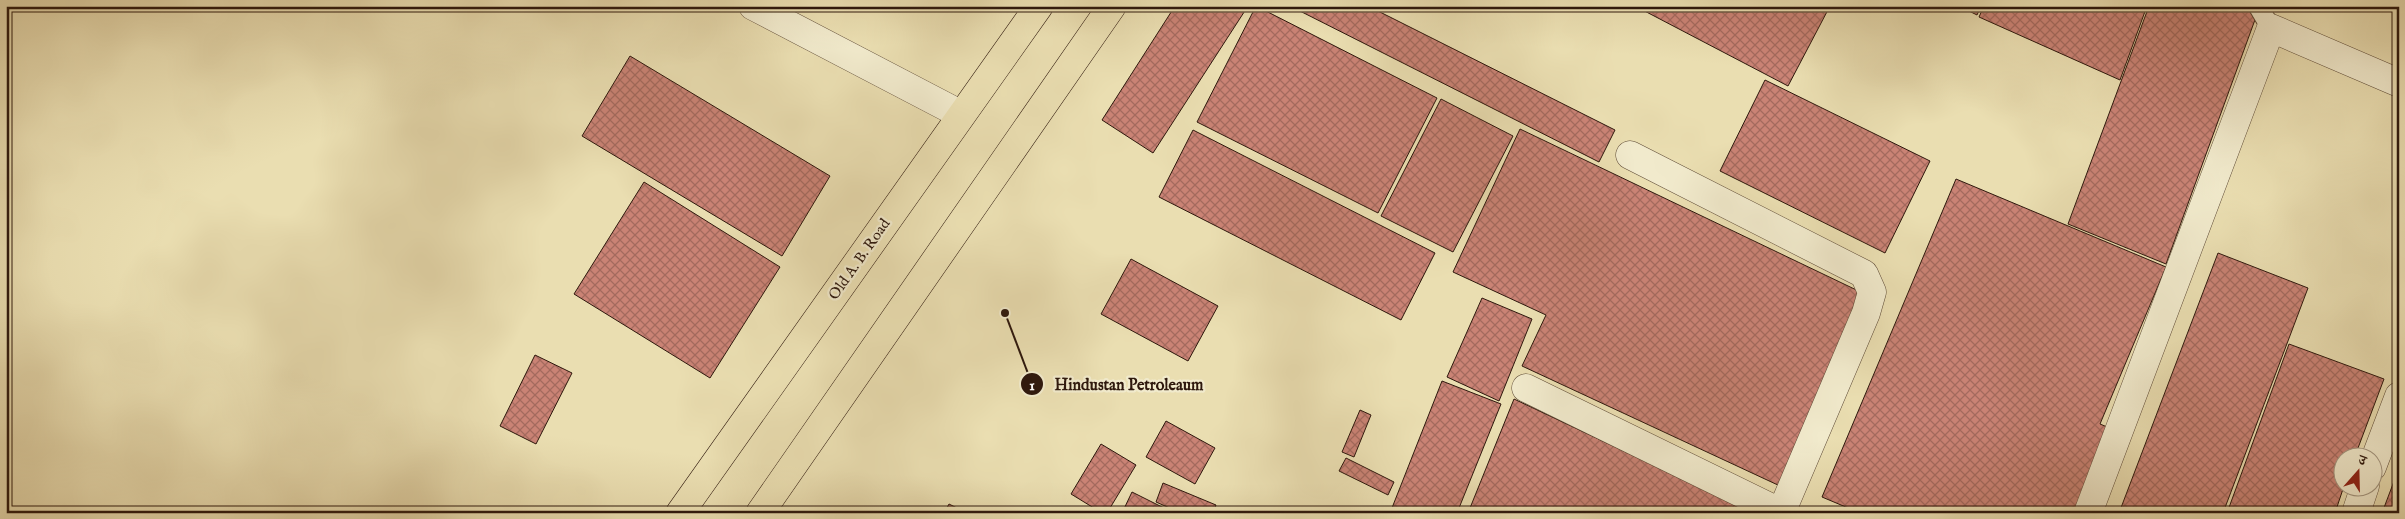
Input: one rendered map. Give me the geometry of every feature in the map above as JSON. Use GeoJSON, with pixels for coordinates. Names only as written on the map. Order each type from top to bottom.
{"type":"FeatureCollection","features":[{"type":"Feature","properties":{"kind":"main road","name":"Old A. B. Road"},"geometry":{"type":"LineString","coordinates":[[680,513],[960,114],[1039,6]]}},
{"type":"Feature","properties":{"kind":"main road"},"geometry":{"type":"LineString","coordinates":[[760,513],[1112,6]]}},
{"type":"Feature","properties":{"kind":"street"},"geometry":{"type":"LineString","coordinates":[[753,6],[960,114]]}},
{"type":"Feature","properties":{"kind":"street"},"geometry":{"type":"LineString","coordinates":[[2088,513],[2264,17],[2399,83]]}},
{"type":"Feature","properties":{"kind":"street"},"geometry":{"type":"LineString","coordinates":[[1526,388],[1781,513],[1862,322],[1872,292],[1864,274],[1630,155]]}},
{"type":"Feature","properties":{"kind":"street"},"geometry":{"type":"LineString","coordinates":[[2380,446],[2399,396]]}},
{"type":"Feature","properties":{"kind":"street"},"geometry":{"type":"LineString","coordinates":[[2356,513],[2362,496]]}},
{"type":"Feature","properties":{"kind":"building"},"geometry":{"type":"Polygon","coordinates":[[[1175,6],[1248,6],[1153,153],[1102,120],[1175,6]]]}},
{"type":"Feature","properties":{"kind":"building"},"geometry":{"type":"Polygon","coordinates":[[[1256,6],[1437,98],[1378,213],[1197,122],[1256,6]]]}},
{"type":"Feature","properties":{"kind":"building"},"geometry":{"type":"Polygon","coordinates":[[[1290,6],[1368,6],[1615,130],[1599,162],[1290,6]]]}},
{"type":"Feature","properties":{"kind":"building"},"geometry":{"type":"Polygon","coordinates":[[[1635,6],[1830,6],[1788,86],[1635,6]]]}},
{"type":"Feature","properties":{"kind":"building"},"geometry":{"type":"Polygon","coordinates":[[[1959,6],[1981,6],[1977,15],[1959,6]]]}},
{"type":"Feature","properties":{"kind":"building"},"geometry":{"type":"Polygon","coordinates":[[[1984,6],[2147,6],[2120,80],[1979,17],[1984,6]]]}},
{"type":"Feature","properties":{"kind":"building"},"geometry":{"type":"Polygon","coordinates":[[[2149,6],[2260,6],[2166,264],[2068,224],[2149,6]]]}},
{"type":"Feature","properties":{"kind":"building"},"geometry":{"type":"Polygon","coordinates":[[[630,56],[830,176],[782,256],[582,136],[630,56]]]}},
{"type":"Feature","properties":{"kind":"building"},"geometry":{"type":"Polygon","coordinates":[[[1765,80],[1930,161],[1885,253],[1720,171],[1765,80]]]}},
{"type":"Feature","properties":{"kind":"building"},"geometry":{"type":"Polygon","coordinates":[[[1441,99],[1513,136],[1453,252],[1381,216],[1441,99]]]}},
{"type":"Feature","properties":{"kind":"building"},"geometry":{"type":"Polygon","coordinates":[[[1520,129],[1869,296],[1780,486],[1522,366],[1546,315],[1453,272],[1520,129]]]}},
{"type":"Feature","properties":{"kind":"building"},"geometry":{"type":"Polygon","coordinates":[[[1193,130],[1435,253],[1401,320],[1159,197],[1193,130]]]}},
{"type":"Feature","properties":{"kind":"building"},"geometry":{"type":"Polygon","coordinates":[[[1956,179],[2166,267],[2100,424],[2112,429],[2076,513],[1860,513],[1822,497],[1956,179]]]}},
{"type":"Feature","properties":{"kind":"building"},"geometry":{"type":"Polygon","coordinates":[[[644,182],[780,267],[710,378],[574,294],[644,182]]]}},
{"type":"Feature","properties":{"kind":"building"},"geometry":{"type":"Polygon","coordinates":[[[2218,253],[2308,288],[2223,513],[2119,513],[2218,253]]]}},
{"type":"Feature","properties":{"kind":"building"},"geometry":{"type":"Polygon","coordinates":[[[1131,259],[1218,306],[1188,361],[1101,314],[1131,259]]]}},
{"type":"Feature","properties":{"kind":"building"},"geometry":{"type":"Polygon","coordinates":[[[1482,298],[1532,319],[1499,401],[1447,377],[1482,298]]]}},
{"type":"Feature","properties":{"kind":"building"},"geometry":{"type":"Polygon","coordinates":[[[2289,344],[2384,379],[2359,446],[2332,446],[2332,496],[2341,496],[2335,513],[2227,513],[2289,344]]]}},
{"type":"Feature","properties":{"kind":"building"},"geometry":{"type":"Polygon","coordinates":[[[535,355],[572,373],[536,444],[500,426],[535,355]]]}},
{"type":"Feature","properties":{"kind":"building"},"geometry":{"type":"Polygon","coordinates":[[[1442,381],[1501,404],[1457,513],[1390,513],[1442,381]]]}},
{"type":"Feature","properties":{"kind":"building"},"geometry":{"type":"Polygon","coordinates":[[[1514,399],[1755,513],[1468,513],[1514,399]]]}},
{"type":"Feature","properties":{"kind":"building"},"geometry":{"type":"Polygon","coordinates":[[[1360,410],[1371,415],[1354,457],[1342,452],[1360,410]]]}},
{"type":"Feature","properties":{"kind":"building"},"geometry":{"type":"Polygon","coordinates":[[[1166,421],[1215,448],[1195,484],[1146,457],[1166,421]]]}},
{"type":"Feature","properties":{"kind":"building"},"geometry":{"type":"Polygon","coordinates":[[[1101,444],[1136,465],[1107,513],[1102,513],[1071,494],[1101,444]]]}},
{"type":"Feature","properties":{"kind":"building"},"geometry":{"type":"Polygon","coordinates":[[[1346,458],[1394,482],[1388,495],[1339,471],[1346,458]]]}},
{"type":"Feature","properties":{"kind":"building"},"geometry":{"type":"Polygon","coordinates":[[[2399,468],[2399,513],[2382,513],[2399,468]]]}},
{"type":"Feature","properties":{"kind":"building"},"geometry":{"type":"Polygon","coordinates":[[[1163,483],[1216,505],[1213,513],[1181,513],[1156,502],[1163,483]]]}},
{"type":"Feature","properties":{"kind":"building"},"geometry":{"type":"Polygon","coordinates":[[[1132,492],[1174,513],[1122,513],[1132,492]]]}},
{"type":"Feature","properties":{"kind":"building"},"geometry":{"type":"Polygon","coordinates":[[[949,504],[967,513],[944,513],[949,504]]]}},
{"type":"Feature","properties":{"kind":"place","name":"Hindustan Petroleaum"},"geometry":{"type":"Point","coordinates":[1005,313]}}]}
